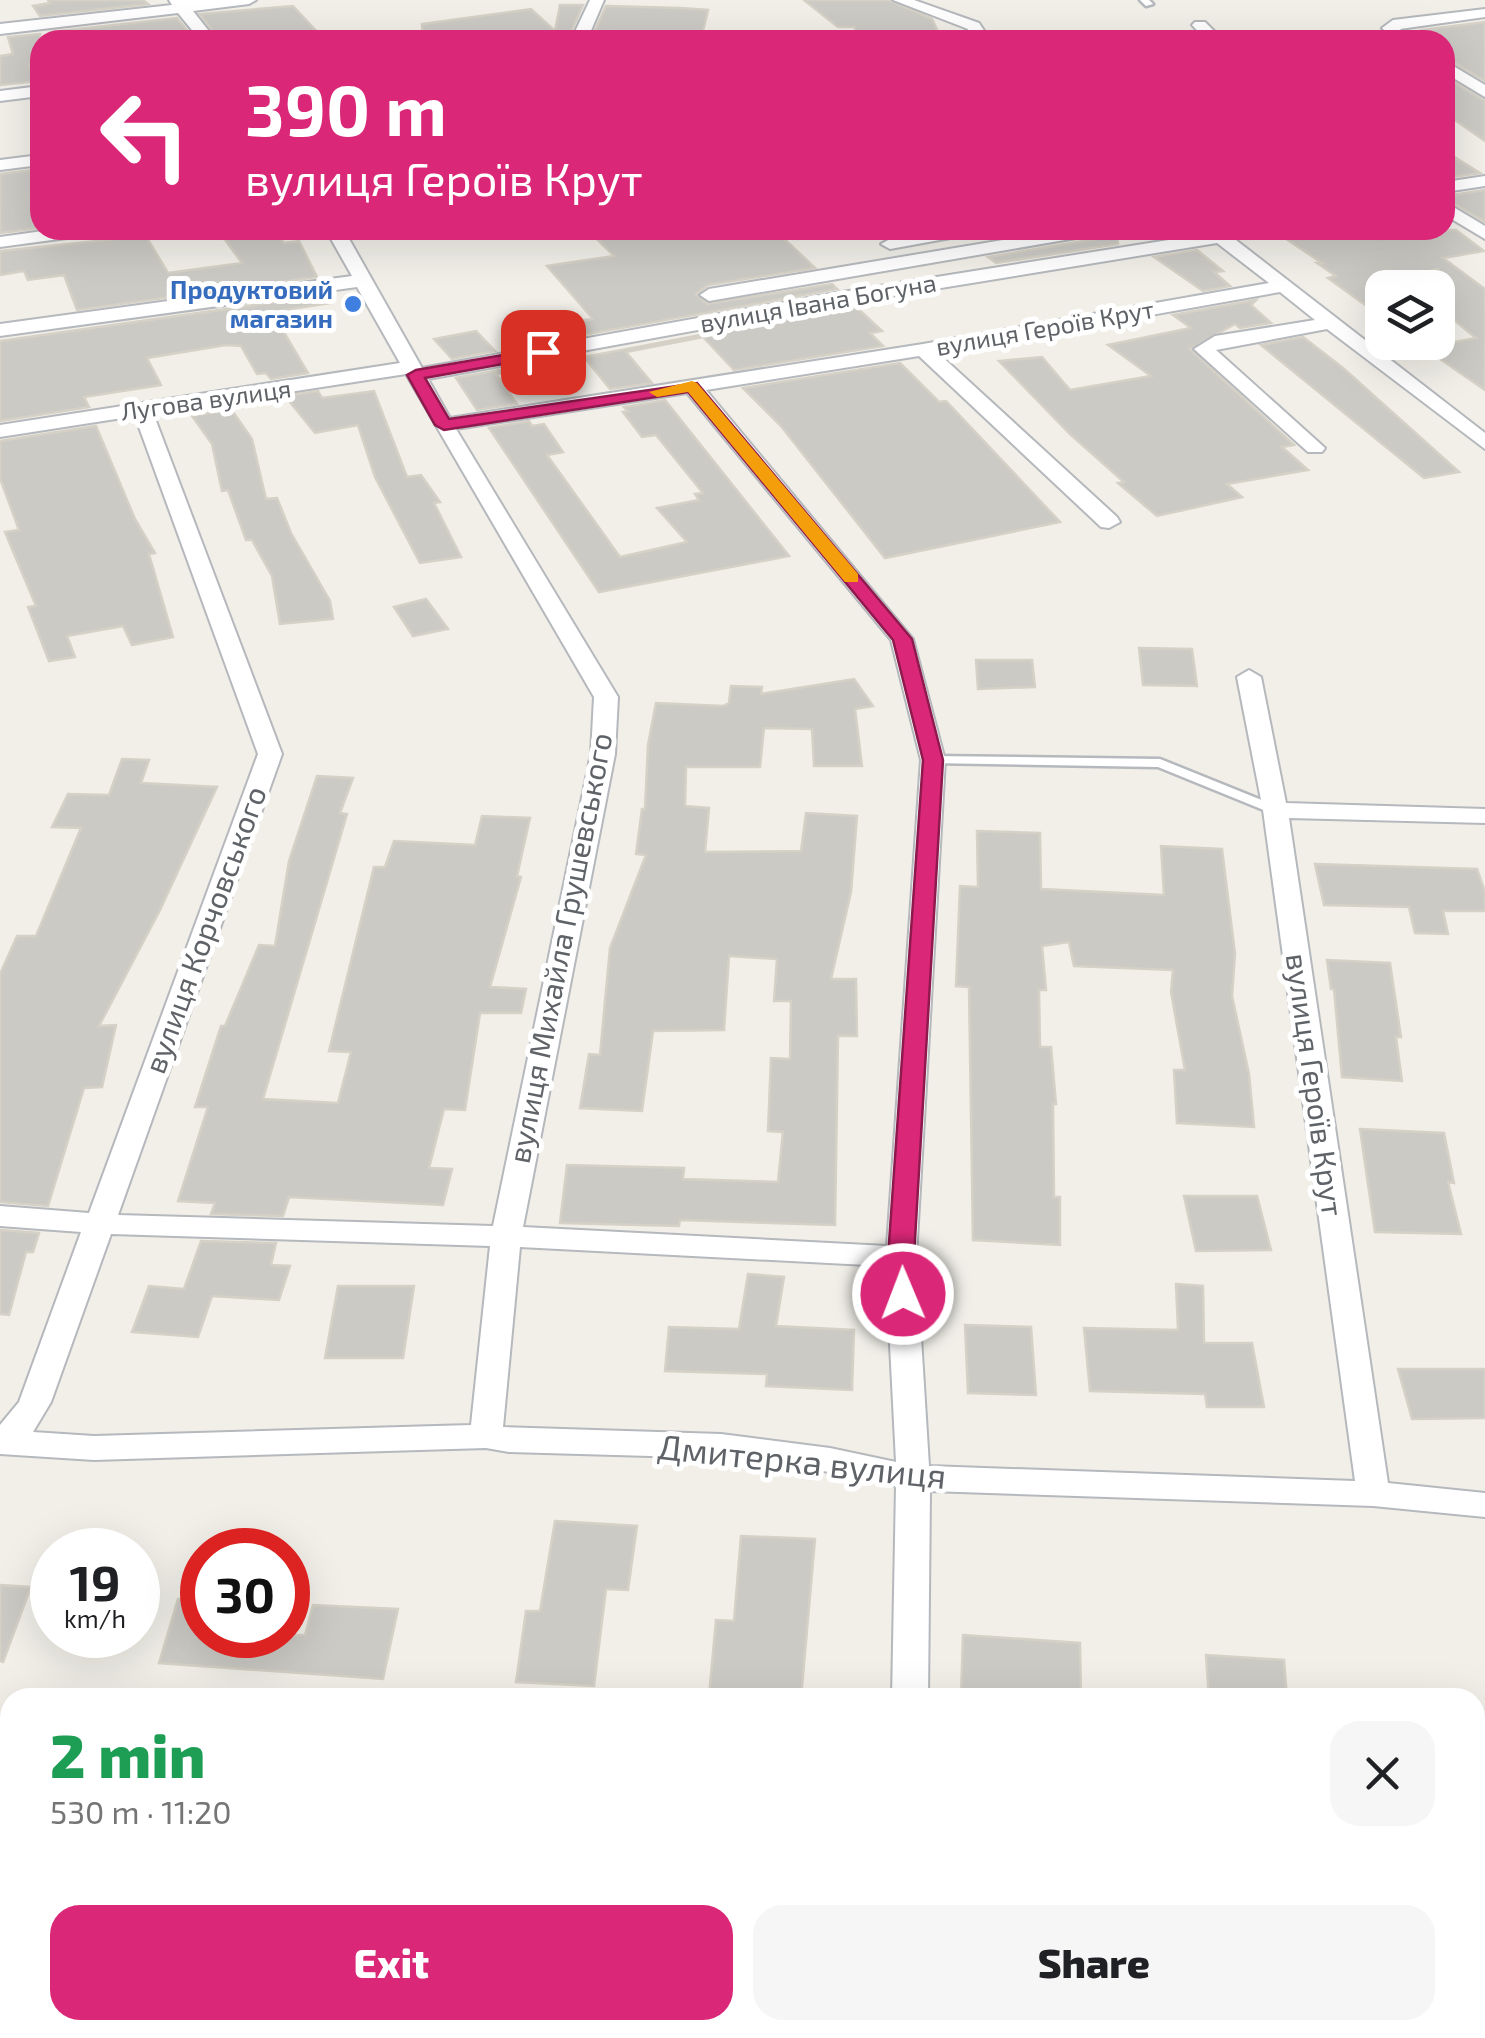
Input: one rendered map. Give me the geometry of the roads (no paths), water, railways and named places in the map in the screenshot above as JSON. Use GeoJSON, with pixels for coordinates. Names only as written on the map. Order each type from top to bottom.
{"type":"FeatureCollection","features":[{"type":"Feature","properties":{"kind":"street"},"geometry":{"type":"LineString","coordinates":[[0,29],[179,4],[248,0]]}},
{"type":"Feature","properties":{"kind":"street"},"geometry":{"type":"LineString","coordinates":[[584,30],[598,0]]}},
{"type":"Feature","properties":{"kind":"street"},"geometry":{"type":"LineString","coordinates":[[900,0],[976,30]]}},
{"type":"Feature","properties":{"kind":"street"},"geometry":{"type":"LineString","coordinates":[[179,4],[200,30]]}},
{"type":"Feature","properties":{"kind":"street"},"geometry":{"type":"LineString","coordinates":[[1392,30],[1392,25],[1485,13]]}},
{"type":"Feature","properties":{"kind":"street"},"geometry":{"type":"LineString","coordinates":[[1200,24],[1206,30]]}},
{"type":"Feature","properties":{"kind":"street"},"geometry":{"type":"LineString","coordinates":[[1455,72],[1485,92]]}},
{"type":"Feature","properties":{"kind":"street"},"geometry":{"type":"LineString","coordinates":[[0,96],[30,92]]}},
{"type":"Feature","properties":{"kind":"street"},"geometry":{"type":"LineString","coordinates":[[0,165],[30,161]]}},
{"type":"Feature","properties":{"kind":"street"},"geometry":{"type":"LineString","coordinates":[[1455,186],[1485,181]]}},
{"type":"Feature","properties":{"kind":"street"},"geometry":{"type":"LineString","coordinates":[[1455,214],[1485,234]]}},
{"type":"Feature","properties":{"kind":"street"},"geometry":{"type":"LineString","coordinates":[[0,242],[30,238]]}},
{"type":"Feature","properties":{"kind":"street","name":"вулиця Михайла Грушевського"},"geometry":{"type":"LineString","coordinates":[[341,240],[444,425],[606,698],[603,754],[506,1236],[486,1436]]}},
{"type":"Feature","properties":{"kind":"street"},"geometry":{"type":"LineString","coordinates":[[890,244],[912,240]]}},
{"type":"Feature","properties":{"kind":"street"},"geometry":{"type":"LineString","coordinates":[[709,295],[1035,240]]}},
{"type":"Feature","properties":{"kind":"street","name":"вулиця Івана Богуна"},"geometry":{"type":"LineString","coordinates":[[414,371],[1176,240]]}},
{"type":"Feature","properties":{"kind":"street"},"geometry":{"type":"LineString","coordinates":[[1225,240],[1485,443]]}},
{"type":"Feature","properties":{"kind":"street"},"geometry":{"type":"LineString","coordinates":[[0,330],[365,280]]}},
{"type":"Feature","properties":{"kind":"street","name":"вулиця Героїв Крут"},"geometry":{"type":"LineString","coordinates":[[444,425],[923,350],[1284,286]]}},
{"type":"Feature","properties":{"kind":"street"},"geometry":{"type":"LineString","coordinates":[[1315,448],[1204,349],[1215,342],[1330,324]]}},
{"type":"Feature","properties":{"kind":"street","name":"вулиця Героїв Крут"},"geometry":{"type":"LineString","coordinates":[[923,350],[1109,522]]}},
{"type":"Feature","properties":{"kind":"street","name":"Лугова вулиця"},"geometry":{"type":"LineString","coordinates":[[0,431],[414,371]]}},
{"type":"Feature","properties":{"kind":"street"},"geometry":{"type":"LineString","coordinates":[[692,386],[902,639],[933,760],[901,1257],[912,1478],[910,1688]]}},
{"type":"Feature","properties":{"kind":"street","name":"вулиця Корчовського"},"geometry":{"type":"LineString","coordinates":[[1,1442],[22,1424],[35,1402],[270,754],[142,409]]}},
{"type":"Feature","properties":{"kind":"street","name":"вулиця Героїв Крут"},"geometry":{"type":"LineString","coordinates":[[1250,677],[1274,810],[1372,1494]]}},
{"type":"Feature","properties":{"kind":"street"},"geometry":{"type":"LineString","coordinates":[[1274,810],[1485,816]]}},
{"type":"Feature","properties":{"kind":"street"},"geometry":{"type":"LineString","coordinates":[[0,1216],[100,1224],[506,1236],[901,1257]]}},
{"type":"Feature","properties":{"kind":"street","name":"Дмитерка вулиця"},"geometry":{"type":"LineString","coordinates":[[1,1442],[94,1448],[486,1436],[509,1440],[720,1446],[830,1460],[912,1478],[1372,1494],[1485,1505]]}},
{"type":"Feature","properties":{"kind":"lane"},"geometry":{"type":"LineString","coordinates":[[933,760],[1160,764],[1274,810]]}},
{"type":"Feature","properties":{"kind":"place","name":"Продуктовий магазин"},"geometry":{"type":"Point","coordinates":[353,304]}}]}
